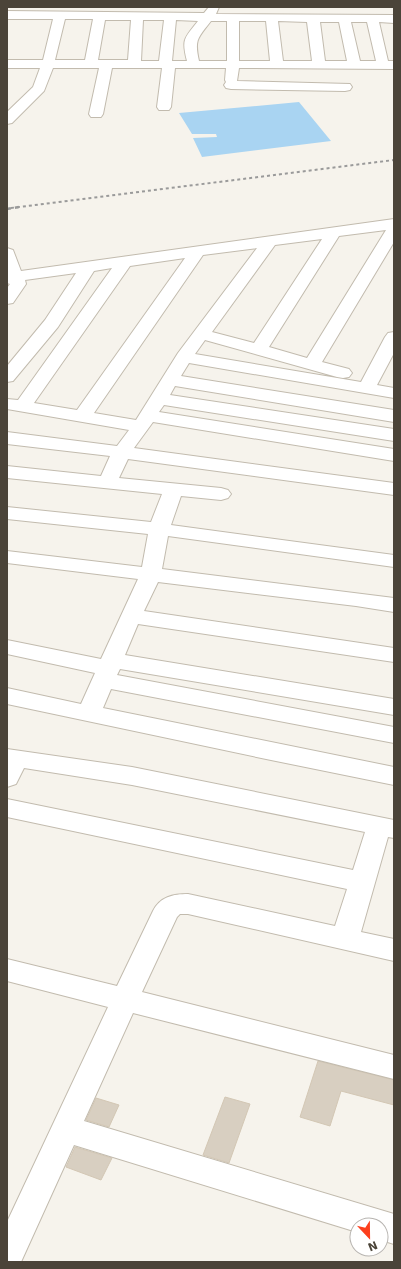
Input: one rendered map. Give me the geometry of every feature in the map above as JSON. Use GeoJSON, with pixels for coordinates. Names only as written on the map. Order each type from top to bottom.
{"type":"FeatureCollection","features":[{"type":"Feature","properties":{"kind":"street"},"geometry":{"type":"LineString","coordinates":[[194,65],[190,49],[190,40],[215,7]]}},
{"type":"Feature","properties":{"kind":"street"},"geometry":{"type":"LineString","coordinates":[[254,17],[261,7]]}},
{"type":"Feature","properties":{"kind":"street"},"geometry":{"type":"LineString","coordinates":[[296,18],[303,7]]}},
{"type":"Feature","properties":{"kind":"street"},"geometry":{"type":"LineString","coordinates":[[380,7],[394,8]]}},
{"type":"Feature","properties":{"kind":"street"},"geometry":{"type":"LineString","coordinates":[[7,15],[137,17],[157,12],[207,17],[312,18],[342,14],[372,19],[394,19]]}},
{"type":"Feature","properties":{"kind":"street"},"geometry":{"type":"LineString","coordinates":[[164,107],[167,64],[178,14]]}},
{"type":"Feature","properties":{"kind":"street"},"geometry":{"type":"LineString","coordinates":[[342,14],[354,65]]}},
{"type":"Feature","properties":{"kind":"street"},"geometry":{"type":"LineString","coordinates":[[7,120],[39,88],[48,64],[60,16]]}},
{"type":"Feature","properties":{"kind":"street"},"geometry":{"type":"LineString","coordinates":[[91,64],[100,16]]}},
{"type":"Feature","properties":{"kind":"street"},"geometry":{"type":"LineString","coordinates":[[134,64],[137,17]]}},
{"type":"Feature","properties":{"kind":"street"},"geometry":{"type":"LineString","coordinates":[[229,100],[233,65],[233,17]]}},
{"type":"Feature","properties":{"kind":"street"},"geometry":{"type":"LineString","coordinates":[[272,17],[277,65]]}},
{"type":"Feature","properties":{"kind":"street"},"geometry":{"type":"LineString","coordinates":[[312,18],[319,65]]}},
{"type":"Feature","properties":{"kind":"street"},"geometry":{"type":"LineString","coordinates":[[7,64],[388,65],[372,19]]}},
{"type":"Feature","properties":{"kind":"street"},"geometry":{"type":"LineString","coordinates":[[96,114],[106,64]]}},
{"type":"Feature","properties":{"kind":"street"},"geometry":{"type":"LineString","coordinates":[[231,85],[345,87]]}},
{"type":"Feature","properties":{"kind":"street"},"geometry":{"type":"LineString","coordinates":[[11,278],[394,224]]}},
{"type":"Feature","properties":{"kind":"street"},"geometry":{"type":"LineString","coordinates":[[312,363],[394,229]]}},
{"type":"Feature","properties":{"kind":"street"},"geometry":{"type":"LineString","coordinates":[[259,349],[334,232]]}},
{"type":"Feature","properties":{"kind":"street"},"geometry":{"type":"LineString","coordinates":[[107,483],[121,452],[144,421],[184,357],[270,241]]}},
{"type":"Feature","properties":{"kind":"street"},"geometry":{"type":"LineString","coordinates":[[82,416],[198,251]]}},
{"type":"Feature","properties":{"kind":"street"},"geometry":{"type":"LineString","coordinates":[[7,253],[11,278],[18,284],[7,299]]}},
{"type":"Feature","properties":{"kind":"street"},"geometry":{"type":"LineString","coordinates":[[125,261],[92,309],[15,405],[82,416],[144,421],[394,455]]}},
{"type":"Feature","properties":{"kind":"street"},"geometry":{"type":"LineString","coordinates":[[7,377],[52,323],[88,266]]}},
{"type":"Feature","properties":{"kind":"street"},"geometry":{"type":"LineString","coordinates":[[201,334],[312,363],[367,385],[394,393]]}},
{"type":"Feature","properties":{"kind":"street"},"geometry":{"type":"LineString","coordinates":[[367,385],[394,337]]}},
{"type":"Feature","properties":{"kind":"street"},"geometry":{"type":"LineString","coordinates":[[184,357],[367,385]]}},
{"type":"Feature","properties":{"kind":"street"},"geometry":{"type":"LineString","coordinates":[[170,380],[394,416]]}},
{"type":"Feature","properties":{"kind":"street"},"geometry":{"type":"LineString","coordinates":[[158,399],[394,435]]}},
{"type":"Feature","properties":{"kind":"street"},"geometry":{"type":"LineString","coordinates":[[7,438],[394,489]]}},
{"type":"Feature","properties":{"kind":"street"},"geometry":{"type":"LineString","coordinates":[[7,472],[221,494]]}},
{"type":"Feature","properties":{"kind":"street"},"geometry":{"type":"LineString","coordinates":[[89,713],[150,574],[159,529],[174,489]]}},
{"type":"Feature","properties":{"kind":"street"},"geometry":{"type":"LineString","coordinates":[[7,513],[159,529],[394,561]]}},
{"type":"Feature","properties":{"kind":"street"},"geometry":{"type":"LineString","coordinates":[[7,557],[356,599],[394,605]]}},
{"type":"Feature","properties":{"kind":"street"},"geometry":{"type":"LineString","coordinates":[[131,616],[394,655]]}},
{"type":"Feature","properties":{"kind":"street"},"geometry":{"type":"LineString","coordinates":[[7,647],[394,735]]}},
{"type":"Feature","properties":{"kind":"street"},"geometry":{"type":"LineString","coordinates":[[108,669],[394,707]]}},
{"type":"Feature","properties":{"kind":"street"},"geometry":{"type":"LineString","coordinates":[[7,696],[271,752],[394,776]]}},
{"type":"Feature","properties":{"kind":"street"},"geometry":{"type":"LineString","coordinates":[[10,765],[132,776],[386,827],[362,882],[345,939]]}},
{"type":"Feature","properties":{"kind":"street"},"geometry":{"type":"LineString","coordinates":[[7,808],[362,882]]}},
{"type":"Feature","properties":{"kind":"street"},"geometry":{"type":"LineString","coordinates":[[7,1257],[166,911],[170,906],[188,904],[394,950]]}},
{"type":"Feature","properties":{"kind":"street"},"geometry":{"type":"LineString","coordinates":[[9,975],[125,1000],[394,1067]]}},
{"type":"Feature","properties":{"kind":"street"},"geometry":{"type":"LineString","coordinates":[[66,1129],[394,1229]]}},
{"type":"Feature","properties":{"kind":"water"},"geometry":{"type":"Polygon","coordinates":[[[299,102],[331,141],[202,157],[193,138],[217,137],[216,134],[192,134],[179,113],[299,102]]]}},
{"type":"Feature","properties":{"kind":"building"},"geometry":{"type":"Polygon","coordinates":[[[318,1061],[394,1080],[394,1105],[341,1091],[330,1126],[300,1117],[318,1061]]]}},
{"type":"Feature","properties":{"kind":"building"},"geometry":{"type":"Polygon","coordinates":[[[225,1097],[250,1104],[229,1163],[203,1155],[225,1097]]]}},
{"type":"Feature","properties":{"kind":"building"},"geometry":{"type":"Polygon","coordinates":[[[96,1098],[119,1105],[109,1127],[86,1120],[96,1098]]]}},
{"type":"Feature","properties":{"kind":"building"},"geometry":{"type":"Polygon","coordinates":[[[75,1147],[112,1158],[101,1180],[66,1167],[75,1147]]]}},
{"type":"Feature","properties":{"kind":"railway"},"geometry":{"type":"LineString","coordinates":[[11,208],[394,160]]}},
{"type":"Feature","properties":{"kind":"railway"},"geometry":{"type":"LineString","coordinates":[[7,209],[19,207]]}}]}
